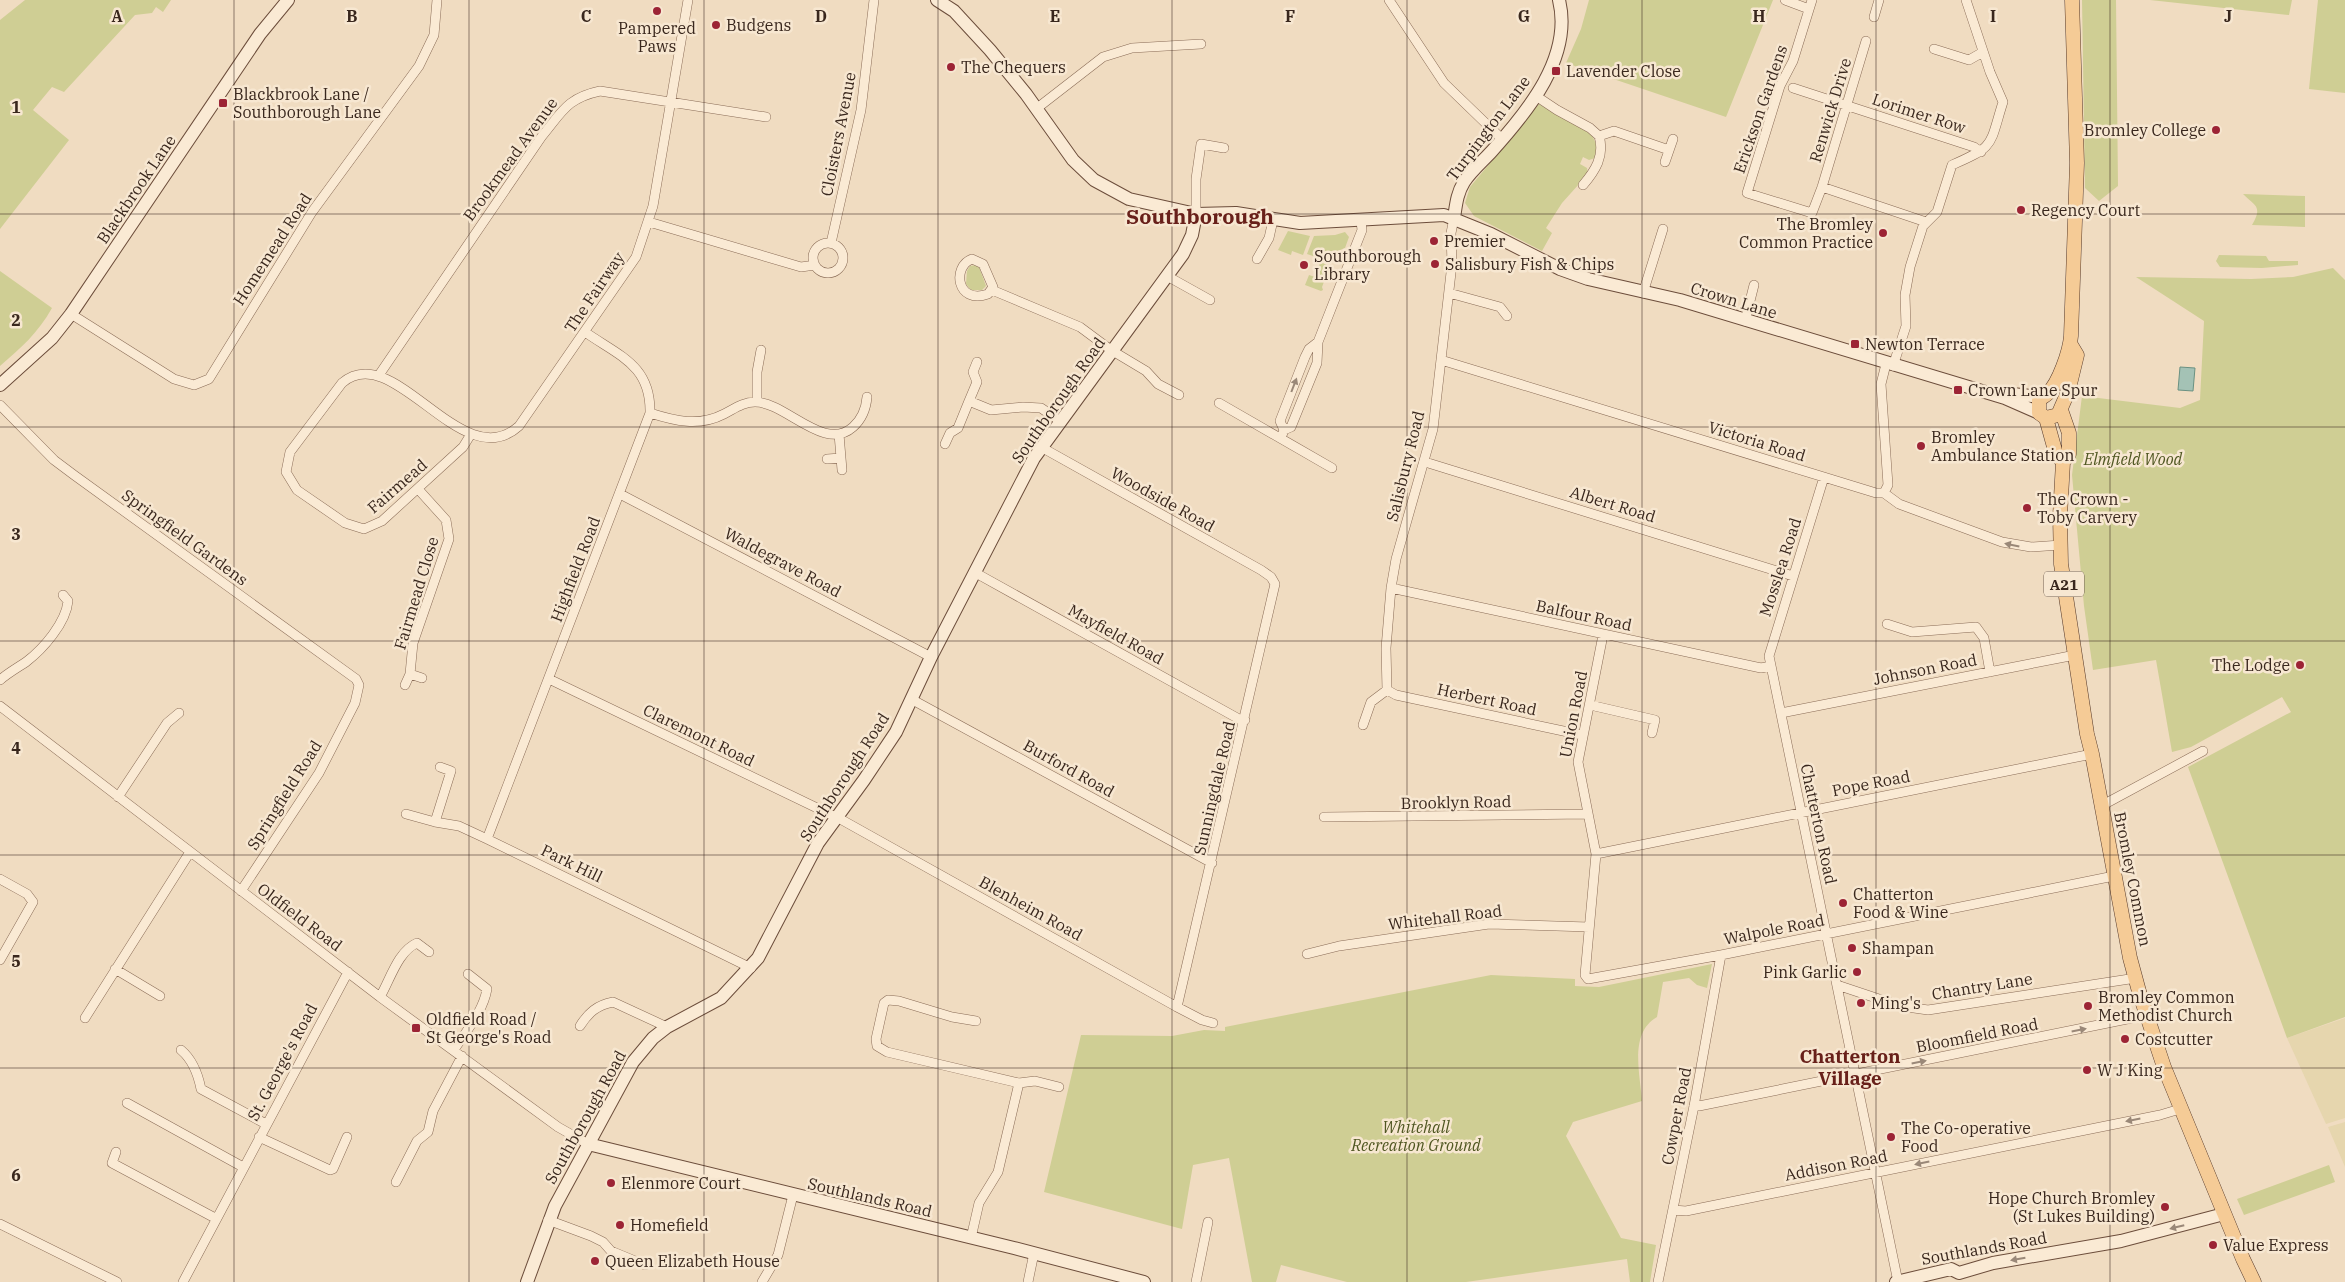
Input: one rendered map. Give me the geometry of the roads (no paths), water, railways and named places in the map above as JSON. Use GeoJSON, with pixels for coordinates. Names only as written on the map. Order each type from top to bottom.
{"type":"FeatureCollection","features":[{"type":"Feature","properties":{"kind":"main road"},"geometry":{"type":"LineString","coordinates":[[2070,345],[2077,355],[2072,380],[2062,407],[2054,418],[2042,415],[2038,405],[2062,369],[2070,345],[2075,266],[2077,163],[2072,0]]}},
{"type":"Feature","properties":{"kind":"main road"},"geometry":{"type":"LineString","coordinates":[[2044,396],[2057,396],[2062,407]]}},
{"type":"Feature","properties":{"kind":"main road","name":"Bromley Common"},"geometry":{"type":"LineString","coordinates":[[2062,407],[2069,433],[2069,454],[2063,462],[2061,545],[2064,590],[2087,734],[2136,978],[2180,1109],[2254,1282]]}},
{"type":"Feature","properties":{"kind":"main road","name":"Bromley Common"},"geometry":{"type":"LineString","coordinates":[[2042,415],[2056,454],[2063,462]]}},
{"type":"Feature","properties":{"kind":"street","name":"Blackbrook Lane"},"geometry":{"type":"LineString","coordinates":[[0,385],[46,343],[71,314],[256,41],[288,0]]}},
{"type":"Feature","properties":{"kind":"street","name":"Homemead Road"},"geometry":{"type":"LineString","coordinates":[[71,314],[174,379],[194,385],[209,379],[312,212],[419,66],[434,35],[437,0]]}},
{"type":"Feature","properties":{"kind":"street","name":"The Fairway"},"geometry":{"type":"LineString","coordinates":[[379,375],[471,434],[490,439],[499,438],[513,431],[636,257],[649,222],[672,102],[688,0]]}},
{"type":"Feature","properties":{"kind":"street","name":"Cloisters Avenue"},"geometry":{"type":"LineString","coordinates":[[831,243],[861,110],[874,0]]}},
{"type":"Feature","properties":{"kind":"street","name":"Crown Lane"},"geometry":{"type":"LineString","coordinates":[[937,0],[954,12],[971,28],[1036,109],[1073,160],[1105,187],[1141,204],[1196,214],[1236,213],[1300,223],[1361,221],[1444,214],[1497,237],[1560,269],[1588,279],[1680,300],[1889,365]]}},
{"type":"Feature","properties":{"kind":"street"},"geometry":{"type":"LineString","coordinates":[[1389,0],[1444,82],[1502,139]]}},
{"type":"Feature","properties":{"kind":"street","name":"Turpington Lane"},"geometry":{"type":"LineString","coordinates":[[1454,218],[1457,197],[1464,182],[1502,139],[1536,96],[1547,74],[1560,40],[1562,20],[1559,0]]}},
{"type":"Feature","properties":{"kind":"street"},"geometry":{"type":"LineString","coordinates":[[1785,0],[1811,4]]}},
{"type":"Feature","properties":{"kind":"street"},"geometry":{"type":"LineString","coordinates":[[1874,17],[1879,0]]}},
{"type":"Feature","properties":{"kind":"street"},"geometry":{"type":"LineString","coordinates":[[1884,493],[1888,486],[1881,384],[1906,326],[1905,286],[1923,226],[1936,212],[1952,165],[1981,152],[1990,145],[2003,102],[1983,52],[1966,0]]}},
{"type":"Feature","properties":{"kind":"street","name":"Erickson Gardens"},"geometry":{"type":"LineString","coordinates":[[1811,4],[1793,61],[1780,86],[1747,193],[1812,213],[1822,187]]}},
{"type":"Feature","properties":{"kind":"street","name":"Renwick Drive"},"geometry":{"type":"LineString","coordinates":[[1822,187],[1866,41]]}},
{"type":"Feature","properties":{"kind":"street"},"geometry":{"type":"LineString","coordinates":[[1036,109],[1103,57],[1132,48],[1201,44]]}},
{"type":"Feature","properties":{"kind":"street"},"geometry":{"type":"LineString","coordinates":[[1934,49],[1969,60],[1983,52]]}},
{"type":"Feature","properties":{"kind":"street","name":"Lorimer Row"},"geometry":{"type":"LineString","coordinates":[[1793,88],[1974,147],[1981,152]]}},
{"type":"Feature","properties":{"kind":"street","name":"Brookmead Avenue"},"geometry":{"type":"LineString","coordinates":[[379,375],[542,136],[570,102],[584,94],[600,91],[766,117]]}},
{"type":"Feature","properties":{"kind":"street"},"geometry":{"type":"LineString","coordinates":[[1536,96],[1590,128],[1599,136],[1602,146],[1601,155],[1592,174],[1583,186]]}},
{"type":"Feature","properties":{"kind":"street"},"geometry":{"type":"LineString","coordinates":[[1599,136],[1614,131],[1669,150]]}},
{"type":"Feature","properties":{"kind":"street"},"geometry":{"type":"LineString","coordinates":[[1664,162],[1673,139]]}},
{"type":"Feature","properties":{"kind":"street"},"geometry":{"type":"LineString","coordinates":[[1196,214],[1201,144],[1224,148]]}},
{"type":"Feature","properties":{"kind":"street"},"geometry":{"type":"LineString","coordinates":[[1822,187],[1926,222]]}},
{"type":"Feature","properties":{"kind":"street","name":"Southborough Road"},"geometry":{"type":"LineString","coordinates":[[527,1282],[548,1220],[633,1062],[643,1049],[667,1027],[721,998],[751,968],[764,948],[818,843],[887,747],[974,572],[1041,447],[1189,245],[1196,214]]}},
{"type":"Feature","properties":{"kind":"street","name":"Salisbury Road"},"geometry":{"type":"LineString","coordinates":[[1387,690],[1386,648],[1391,588],[1396,559],[1433,429],[1449,293],[1454,218]]}},
{"type":"Feature","properties":{"kind":"street"},"geometry":{"type":"LineString","coordinates":[[1257,259],[1269,238],[1273,220]]}},
{"type":"Feature","properties":{"kind":"street"},"geometry":{"type":"LineString","coordinates":[[1282,434],[1291,427],[1317,363],[1318,342],[1362,230],[1361,221]]}},
{"type":"Feature","properties":{"kind":"street"},"geometry":{"type":"LineString","coordinates":[[649,222],[801,267],[815,265]]}},
{"type":"Feature","properties":{"kind":"street"},"geometry":{"type":"LineString","coordinates":[[1643,293],[1663,229]]}},
{"type":"Feature","properties":{"kind":"street"},"geometry":{"type":"LineString","coordinates":[[825,243],[831,243],[840,249],[841,265],[832,272],[822,271],[815,265],[813,258],[816,248],[825,243]]}},
{"type":"Feature","properties":{"kind":"street"},"geometry":{"type":"LineString","coordinates":[[992,290],[984,296],[973,296],[963,290],[960,283],[962,270],[968,260],[976,259],[983,264],[992,290],[1080,327],[1111,350],[1146,372],[1158,384],[1179,396]]}},
{"type":"Feature","properties":{"kind":"street"},"geometry":{"type":"LineString","coordinates":[[1167,276],[1210,300]]}},
{"type":"Feature","properties":{"kind":"street"},"geometry":{"type":"LineString","coordinates":[[1744,321],[1754,285]]}},
{"type":"Feature","properties":{"kind":"street"},"geometry":{"type":"LineString","coordinates":[[1449,293],[1500,307],[1507,316]]}},
{"type":"Feature","properties":{"kind":"street","name":"Highfield Road"},"geometry":{"type":"LineString","coordinates":[[487,839],[650,412],[648,386],[638,370],[584,332]]}},
{"type":"Feature","properties":{"kind":"street"},"geometry":{"type":"LineString","coordinates":[[1282,434],[1280,421],[1305,357],[1309,349],[1318,342]]}},
{"type":"Feature","properties":{"kind":"street"},"geometry":{"type":"LineString","coordinates":[[757,402],[757,372],[761,350]]}},
{"type":"Feature","properties":{"kind":"street","name":"Victoria Road"},"geometry":{"type":"LineString","coordinates":[[1441,360],[1876,493],[1884,493],[1899,504],[2002,542],[2019,546],[2061,545]]}},
{"type":"Feature","properties":{"kind":"street"},"geometry":{"type":"LineString","coordinates":[[945,444],[950,433],[958,428],[969,401],[976,382],[973,372],[977,362]]}},
{"type":"Feature","properties":{"kind":"street"},"geometry":{"type":"LineString","coordinates":[[1889,365],[2006,398],[2042,415]]}},
{"type":"Feature","properties":{"kind":"street","name":"Fairmead"},"geometry":{"type":"LineString","coordinates":[[379,375],[356,374],[342,383],[290,452],[286,472],[297,490],[345,523],[358,529],[371,528],[382,521],[463,447],[471,434]]}},
{"type":"Feature","properties":{"kind":"street"},"geometry":{"type":"LineString","coordinates":[[2006,398],[2012,394],[2044,396]]}},
{"type":"Feature","properties":{"kind":"street"},"geometry":{"type":"LineString","coordinates":[[650,412],[692,423],[709,421],[741,405],[757,402],[783,412],[814,430],[839,434],[850,429],[859,421],[866,400],[856,399]]}},
{"type":"Feature","properties":{"kind":"street"},"geometry":{"type":"LineString","coordinates":[[969,401],[991,410],[1023,407],[1041,408],[1060,421]]}},
{"type":"Feature","properties":{"kind":"street"},"geometry":{"type":"LineString","coordinates":[[1219,403],[1282,434],[1332,468]]}},
{"type":"Feature","properties":{"kind":"street","name":"Springfield Gardens"},"geometry":{"type":"LineString","coordinates":[[0,404],[54,460],[74,476],[356,679],[359,685]]}},
{"type":"Feature","properties":{"kind":"street"},"geometry":{"type":"LineString","coordinates":[[839,434],[842,470]]}},
{"type":"Feature","properties":{"kind":"street","name":"Woodside Road"},"geometry":{"type":"LineString","coordinates":[[1041,447],[1271,576]]}},
{"type":"Feature","properties":{"kind":"street"},"geometry":{"type":"LineString","coordinates":[[827,459],[841,458]]}},
{"type":"Feature","properties":{"kind":"street","name":"Albert Road"},"geometry":{"type":"LineString","coordinates":[[1425,462],[1793,576]]}},
{"type":"Feature","properties":{"kind":"street","name":"Mosslea Road"},"geometry":{"type":"LineString","coordinates":[[1771,666],[1770,647],[1824,477]]}},
{"type":"Feature","properties":{"kind":"street","name":"Fairmead Close"},"geometry":{"type":"LineString","coordinates":[[405,685],[410,674],[413,643],[449,539],[446,520],[418,489]]}},
{"type":"Feature","properties":{"kind":"street","name":"Waldegrave Road"},"geometry":{"type":"LineString","coordinates":[[620,494],[931,657]]}},
{"type":"Feature","properties":{"kind":"street","name":"Mayfield Road"},"geometry":{"type":"LineString","coordinates":[[974,572],[1239,719],[1245,720]]}},
{"type":"Feature","properties":{"kind":"street","name":"Sunningdale Road"},"geometry":{"type":"LineString","coordinates":[[1178,1007],[1275,589],[1271,576]]}},
{"type":"Feature","properties":{"kind":"street","name":"Balfour Road"},"geometry":{"type":"LineString","coordinates":[[1391,588],[1761,668],[1771,666]]}},
{"type":"Feature","properties":{"kind":"street"},"geometry":{"type":"LineString","coordinates":[[2,676],[38,651],[51,635],[67,607],[68,601],[63,595]]}},
{"type":"Feature","properties":{"kind":"street"},"geometry":{"type":"LineString","coordinates":[[1887,624],[1912,632],[1976,627],[1984,638],[1990,672]]}},
{"type":"Feature","properties":{"kind":"street","name":"Union Road"},"geometry":{"type":"LineString","coordinates":[[1586,978],[1596,854],[1578,768],[1582,735],[1590,705],[1603,635]]}},
{"type":"Feature","properties":{"kind":"street","name":"Johnson Road"},"geometry":{"type":"LineString","coordinates":[[1781,713],[2075,655]]}},
{"type":"Feature","properties":{"kind":"street","name":"Chatterton Road"},"geometry":{"type":"LineString","coordinates":[[1771,666],[1897,1282]]}},
{"type":"Feature","properties":{"kind":"street"},"geometry":{"type":"LineString","coordinates":[[410,674],[422,678]]}},
{"type":"Feature","properties":{"kind":"street","name":"Claremont Road"},"geometry":{"type":"LineString","coordinates":[[549,679],[837,817]]}},
{"type":"Feature","properties":{"kind":"street","name":"Springfield Road"},"geometry":{"type":"LineString","coordinates":[[241,892],[319,773],[355,703],[359,685]]}},
{"type":"Feature","properties":{"kind":"street"},"geometry":{"type":"LineString","coordinates":[[1363,725],[1371,702],[1387,690]]}},
{"type":"Feature","properties":{"kind":"street","name":"Herbert Road"},"geometry":{"type":"LineString","coordinates":[[1387,690],[1396,695],[1582,735]]}},
{"type":"Feature","properties":{"kind":"street","name":"Burford Road"},"geometry":{"type":"LineString","coordinates":[[911,699],[1212,863]]}},
{"type":"Feature","properties":{"kind":"street"},"geometry":{"type":"LineString","coordinates":[[1590,705],[1655,720],[1652,734]]}},
{"type":"Feature","properties":{"kind":"street","name":"Oldfield Road"},"geometry":{"type":"LineString","coordinates":[[0,706],[380,997],[558,1127],[588,1144]]}},
{"type":"Feature","properties":{"kind":"street"},"geometry":{"type":"LineString","coordinates":[[118,797],[167,723],[179,714]]}},
{"type":"Feature","properties":{"kind":"street"},"geometry":{"type":"LineString","coordinates":[[2101,806],[2203,751]]}},
{"type":"Feature","properties":{"kind":"street","name":"Pope Road"},"geometry":{"type":"LineString","coordinates":[[1596,854],[2092,754]]}},
{"type":"Feature","properties":{"kind":"street"},"geometry":{"type":"LineString","coordinates":[[435,822],[451,771],[440,767]]}},
{"type":"Feature","properties":{"kind":"street","name":"Park Hill"},"geometry":{"type":"LineString","coordinates":[[406,814],[459,826],[751,968]]}},
{"type":"Feature","properties":{"kind":"street","name":"Brooklyn Road"},"geometry":{"type":"LineString","coordinates":[[1324,817],[1588,814]]}},
{"type":"Feature","properties":{"kind":"street","name":"Blenheim Road"},"geometry":{"type":"LineString","coordinates":[[837,817],[1178,1007],[1202,1020],[1213,1023]]}},
{"type":"Feature","properties":{"kind":"street"},"geometry":{"type":"LineString","coordinates":[[85,1018],[190,852]]}},
{"type":"Feature","properties":{"kind":"street","name":"Walpole Road"},"geometry":{"type":"LineString","coordinates":[[1586,978],[1598,978],[1721,955],[2114,876]]}},
{"type":"Feature","properties":{"kind":"street"},"geometry":{"type":"LineString","coordinates":[[0,879],[27,894],[32,899],[32,906],[0,960]]}},
{"type":"Feature","properties":{"kind":"street","name":"Whitehall Road"},"geometry":{"type":"LineString","coordinates":[[1307,954],[1339,946],[1489,924],[1589,927]]}},
{"type":"Feature","properties":{"kind":"street"},"geometry":{"type":"LineString","coordinates":[[380,997],[404,952],[417,944],[429,952]]}},
{"type":"Feature","properties":{"kind":"street","name":"Cowper Road"},"geometry":{"type":"LineString","coordinates":[[1658,1282],[1694,1106],[1721,955]]}},
{"type":"Feature","properties":{"kind":"street"},"geometry":{"type":"LineString","coordinates":[[115,969],[160,996]]}},
{"type":"Feature","properties":{"kind":"street","name":"St. George's Road"},"geometry":{"type":"LineString","coordinates":[[183,1282],[259,1136],[348,972]]}},
{"type":"Feature","properties":{"kind":"street"},"geometry":{"type":"LineString","coordinates":[[454,1050],[482,1008],[487,992],[487,989],[468,974]]}},
{"type":"Feature","properties":{"kind":"street","name":"Chantry Lane"},"geometry":{"type":"LineString","coordinates":[[1836,985],[1900,1006],[1928,1010],[2136,978]]}},
{"type":"Feature","properties":{"kind":"street"},"geometry":{"type":"LineString","coordinates":[[976,1021],[952,1017],[899,1001],[888,1000],[882,1008],[876,1039],[877,1046],[887,1052],[1019,1083],[1035,1081],[1059,1087]]}},
{"type":"Feature","properties":{"kind":"street"},"geometry":{"type":"LineString","coordinates":[[580,1026],[587,1014],[592,1010],[613,1002],[667,1027]]}},
{"type":"Feature","properties":{"kind":"street","name":"Bloomfield Road"},"geometry":{"type":"LineString","coordinates":[[1694,1106],[2147,1015]]}},
{"type":"Feature","properties":{"kind":"street"},"geometry":{"type":"LineString","coordinates":[[181,1050],[187,1055],[198,1074],[201,1089],[266,1124]]}},
{"type":"Feature","properties":{"kind":"street"},"geometry":{"type":"LineString","coordinates":[[396,1182],[417,1142],[428,1132],[432,1111],[462,1056]]}},
{"type":"Feature","properties":{"kind":"street"},"geometry":{"type":"LineString","coordinates":[[971,1238],[979,1203],[998,1172],[1019,1083]]}},
{"type":"Feature","properties":{"kind":"street"},"geometry":{"type":"LineString","coordinates":[[127,1103],[243,1167]]}},
{"type":"Feature","properties":{"kind":"street","name":"Addison Road"},"geometry":{"type":"LineString","coordinates":[[1673,1210],[1686,1211],[2160,1115],[2180,1109]]}},
{"type":"Feature","properties":{"kind":"street"},"geometry":{"type":"LineString","coordinates":[[259,1136],[330,1170],[334,1170],[347,1137]]}},
{"type":"Feature","properties":{"kind":"street","name":"Southlands Road"},"geometry":{"type":"LineString","coordinates":[[588,1144],[1034,1253],[1144,1282]]}},
{"type":"Feature","properties":{"kind":"street"},"geometry":{"type":"LineString","coordinates":[[116,1152],[112,1163],[216,1218]]}},
{"type":"Feature","properties":{"kind":"street"},"geometry":{"type":"LineString","coordinates":[[762,1282],[778,1255],[793,1195]]}},
{"type":"Feature","properties":{"kind":"street","name":"Southlands Road"},"geometry":{"type":"LineString","coordinates":[[1897,1282],[1951,1269],[1960,1277],[1993,1263],[2121,1241],[2224,1214]]}},
{"type":"Feature","properties":{"kind":"street"},"geometry":{"type":"LineString","coordinates":[[548,1220],[591,1236],[603,1242],[611,1251],[645,1265]]}},
{"type":"Feature","properties":{"kind":"street"},"geometry":{"type":"LineString","coordinates":[[1196,1282],[1208,1222]]}},
{"type":"Feature","properties":{"kind":"street"},"geometry":{"type":"LineString","coordinates":[[0,1224],[118,1282]]}},
{"type":"Feature","properties":{"kind":"street"},"geometry":{"type":"LineString","coordinates":[[1028,1282],[1034,1253]]}},
{"type":"Feature","properties":{"kind":"place","name":"Pampered Paws"},"geometry":{"type":"Point","coordinates":[657,11]}},
{"type":"Feature","properties":{"kind":"place","name":"Budgens"},"geometry":{"type":"Point","coordinates":[716,25]}},
{"type":"Feature","properties":{"kind":"place","name":"The Chequers"},"geometry":{"type":"Point","coordinates":[951,67]}},
{"type":"Feature","properties":{"kind":"place","name":"Lavender Close"},"geometry":{"type":"Point","coordinates":[1556,71]}},
{"type":"Feature","properties":{"kind":"place","name":"Blackbrook Lane / Southborough Lane"},"geometry":{"type":"Point","coordinates":[223,103]}},
{"type":"Feature","properties":{"kind":"place","name":"Bromley College"},"geometry":{"type":"Point","coordinates":[2216,130]}},
{"type":"Feature","properties":{"kind":"place","name":"Regency Court"},"geometry":{"type":"Point","coordinates":[2021,210]}},
{"type":"Feature","properties":{"kind":"place","name":"The Bromley Common Practice"},"geometry":{"type":"Point","coordinates":[1883,233]}},
{"type":"Feature","properties":{"kind":"place","name":"Premier"},"geometry":{"type":"Point","coordinates":[1434,241]}},
{"type":"Feature","properties":{"kind":"place","name":"Salisbury Fish & Chips"},"geometry":{"type":"Point","coordinates":[1435,264]}},
{"type":"Feature","properties":{"kind":"place","name":"Southborough Library"},"geometry":{"type":"Point","coordinates":[1304,265]}},
{"type":"Feature","properties":{"kind":"place","name":"Newton Terrace"},"geometry":{"type":"Point","coordinates":[1855,344]}},
{"type":"Feature","properties":{"kind":"place","name":"Crown Lane Spur"},"geometry":{"type":"Point","coordinates":[1958,390]}},
{"type":"Feature","properties":{"kind":"place","name":"Bromley Ambulance Station"},"geometry":{"type":"Point","coordinates":[1921,446]}},
{"type":"Feature","properties":{"kind":"place","name":"The Crown - Toby Carvery"},"geometry":{"type":"Point","coordinates":[2027,508]}},
{"type":"Feature","properties":{"kind":"place","name":"The Lodge"},"geometry":{"type":"Point","coordinates":[2300,665]}},
{"type":"Feature","properties":{"kind":"place","name":"Chatterton Food & Wine"},"geometry":{"type":"Point","coordinates":[1843,903]}},
{"type":"Feature","properties":{"kind":"place","name":"Shampan"},"geometry":{"type":"Point","coordinates":[1852,948]}},
{"type":"Feature","properties":{"kind":"place","name":"Pink Garlic"},"geometry":{"type":"Point","coordinates":[1857,972]}},
{"type":"Feature","properties":{"kind":"place","name":"Ming's"},"geometry":{"type":"Point","coordinates":[1861,1003]}},
{"type":"Feature","properties":{"kind":"place","name":"Bromley Common Methodist Church"},"geometry":{"type":"Point","coordinates":[2088,1006]}},
{"type":"Feature","properties":{"kind":"place","name":"Oldfield Road / St George's Road"},"geometry":{"type":"Point","coordinates":[416,1028]}},
{"type":"Feature","properties":{"kind":"place","name":"Costcutter"},"geometry":{"type":"Point","coordinates":[2125,1039]}},
{"type":"Feature","properties":{"kind":"place","name":"W J King"},"geometry":{"type":"Point","coordinates":[2087,1070]}},
{"type":"Feature","properties":{"kind":"place","name":"The Co-operative Food"},"geometry":{"type":"Point","coordinates":[1891,1137]}},
{"type":"Feature","properties":{"kind":"place","name":"Elenmore Court"},"geometry":{"type":"Point","coordinates":[611,1183]}},
{"type":"Feature","properties":{"kind":"place","name":"Hope Church Bromley (St Lukes Building)"},"geometry":{"type":"Point","coordinates":[2165,1207]}},
{"type":"Feature","properties":{"kind":"place","name":"Homefield"},"geometry":{"type":"Point","coordinates":[620,1225]}},
{"type":"Feature","properties":{"kind":"place","name":"Value Express"},"geometry":{"type":"Point","coordinates":[2213,1245]}},
{"type":"Feature","properties":{"kind":"place","name":"Queen Elizabeth House"},"geometry":{"type":"Point","coordinates":[595,1261]}},
{"type":"Feature","properties":{"kind":"district","name":"Southborough"},"geometry":{"type":"Point","coordinates":[1200,216]}},
{"type":"Feature","properties":{"kind":"district","name":"Chatterton Village"},"geometry":{"type":"Point","coordinates":[1850,1067]}},
{"type":"Feature","properties":{"kind":"park label","name":"Elmfield Wood"},"geometry":{"type":"Point","coordinates":[2133,459]}},
{"type":"Feature","properties":{"kind":"park label","name":"Whitehall Recreation Ground"},"geometry":{"type":"Point","coordinates":[1416,1136]}}]}
